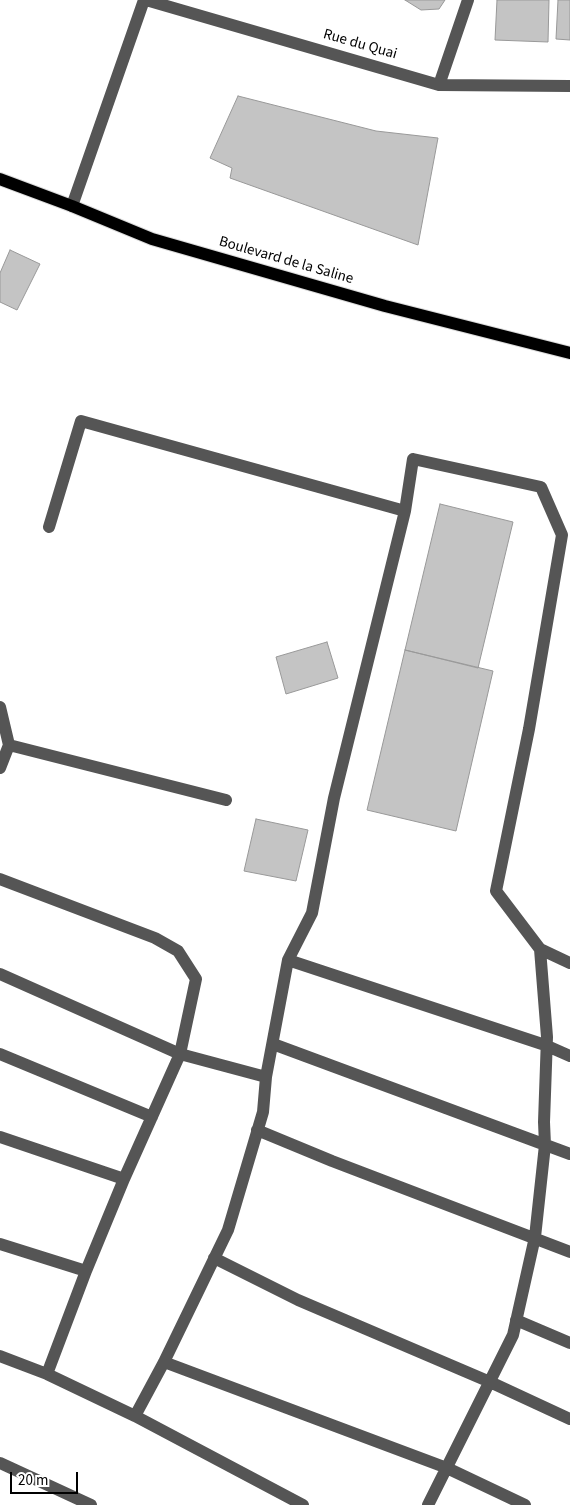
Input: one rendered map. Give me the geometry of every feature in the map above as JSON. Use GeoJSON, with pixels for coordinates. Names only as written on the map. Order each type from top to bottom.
{"type":"FeatureCollection","features":[{"type":"Feature","properties":{"kind":"main road","name":"Boulevard de la Saline"},"geometry":{"type":"LineString","coordinates":[[0,179],[152,239],[385,306],[570,353]]}},
{"type":"Feature","properties":{"kind":"street","name":"Rue du Quai"},"geometry":{"type":"LineString","coordinates":[[145,0],[439,85],[570,86]]}},
{"type":"Feature","properties":{"kind":"street"},"geometry":{"type":"LineString","coordinates":[[72,206],[145,0]]}},
{"type":"Feature","properties":{"kind":"street"},"geometry":{"type":"LineString","coordinates":[[439,85],[468,0]]}},
{"type":"Feature","properties":{"kind":"street"},"geometry":{"type":"LineString","coordinates":[[49,527],[81,421],[405,511]]}},
{"type":"Feature","properties":{"kind":"street"},"geometry":{"type":"LineString","coordinates":[[135,1416],[164,1362],[228,1230],[263,1112],[266,1077],[288,960],[312,913],[334,798],[405,511],[412,459],[541,487],[562,535],[529,729],[496,891],[540,949],[570,963]]}},
{"type":"Feature","properties":{"kind":"street"},"geometry":{"type":"LineString","coordinates":[[0,707],[9,745],[0,768]]}},
{"type":"Feature","properties":{"kind":"street"},"geometry":{"type":"LineString","coordinates":[[9,745],[226,800]]}},
{"type":"Feature","properties":{"kind":"street"},"geometry":{"type":"LineString","coordinates":[[0,879],[156,938],[178,951],[196,979],[180,1054],[124,1179],[86,1271],[48,1374]]}},
{"type":"Feature","properties":{"kind":"street"},"geometry":{"type":"LineString","coordinates":[[428,1505],[513,1335],[535,1237],[546,1145],[544,1122],[545,1045],[547,1037],[540,949]]}},
{"type":"Feature","properties":{"kind":"street"},"geometry":{"type":"LineString","coordinates":[[288,960],[545,1045],[570,1056]]}},
{"type":"Feature","properties":{"kind":"street"},"geometry":{"type":"LineString","coordinates":[[0,974],[180,1054],[266,1077]]}},
{"type":"Feature","properties":{"kind":"street"},"geometry":{"type":"LineString","coordinates":[[273,1044],[570,1154]]}},
{"type":"Feature","properties":{"kind":"street"},"geometry":{"type":"LineString","coordinates":[[0,1054],[152,1117]]}},
{"type":"Feature","properties":{"kind":"street"},"geometry":{"type":"LineString","coordinates":[[257,1130],[332,1161],[535,1237],[570,1252]]}},
{"type":"Feature","properties":{"kind":"street"},"geometry":{"type":"LineString","coordinates":[[0,1137],[124,1179]]}},
{"type":"Feature","properties":{"kind":"street"},"geometry":{"type":"LineString","coordinates":[[0,1244],[86,1271]]}},
{"type":"Feature","properties":{"kind":"street"},"geometry":{"type":"LineString","coordinates":[[214,1258],[298,1300],[490,1382],[570,1419]]}},
{"type":"Feature","properties":{"kind":"street"},"geometry":{"type":"LineString","coordinates":[[516,1320],[570,1343]]}},
{"type":"Feature","properties":{"kind":"street"},"geometry":{"type":"LineString","coordinates":[[0,1356],[48,1374],[135,1416],[303,1505]]}},
{"type":"Feature","properties":{"kind":"street"},"geometry":{"type":"LineString","coordinates":[[164,1362],[447,1468],[526,1505]]}},
{"type":"Feature","properties":{"kind":"street"},"geometry":{"type":"LineString","coordinates":[[0,1463],[91,1505]]}},
{"type":"Feature","properties":{"kind":"building"},"geometry":{"type":"Polygon","coordinates":[[[405,0],[445,0],[439,9],[421,10],[405,0]]]}},
{"type":"Feature","properties":{"kind":"building"},"geometry":{"type":"Polygon","coordinates":[[[497,0],[549,0],[548,42],[495,40],[497,0]]]}},
{"type":"Feature","properties":{"kind":"building"},"geometry":{"type":"Polygon","coordinates":[[[558,0],[570,0],[570,40],[556,39],[558,0]]]}},
{"type":"Feature","properties":{"kind":"building"},"geometry":{"type":"Polygon","coordinates":[[[238,96],[376,131],[438,138],[418,245],[230,178],[232,168],[210,158],[238,96]]]}},
{"type":"Feature","properties":{"kind":"building"},"geometry":{"type":"Polygon","coordinates":[[[10,250],[40,264],[17,310],[0,302],[0,273],[10,250]]]}},
{"type":"Feature","properties":{"kind":"building"},"geometry":{"type":"Polygon","coordinates":[[[440,504],[513,522],[478,668],[405,650],[440,504]]]}},
{"type":"Feature","properties":{"kind":"building"},"geometry":{"type":"Polygon","coordinates":[[[327,642],[338,678],[286,694],[276,657],[327,642]]]}},
{"type":"Feature","properties":{"kind":"building"},"geometry":{"type":"Polygon","coordinates":[[[405,650],[493,671],[456,831],[367,810],[405,650]]]}},
{"type":"Feature","properties":{"kind":"building"},"geometry":{"type":"Polygon","coordinates":[[[256,819],[308,830],[296,881],[244,871],[256,819]]]}}]}
